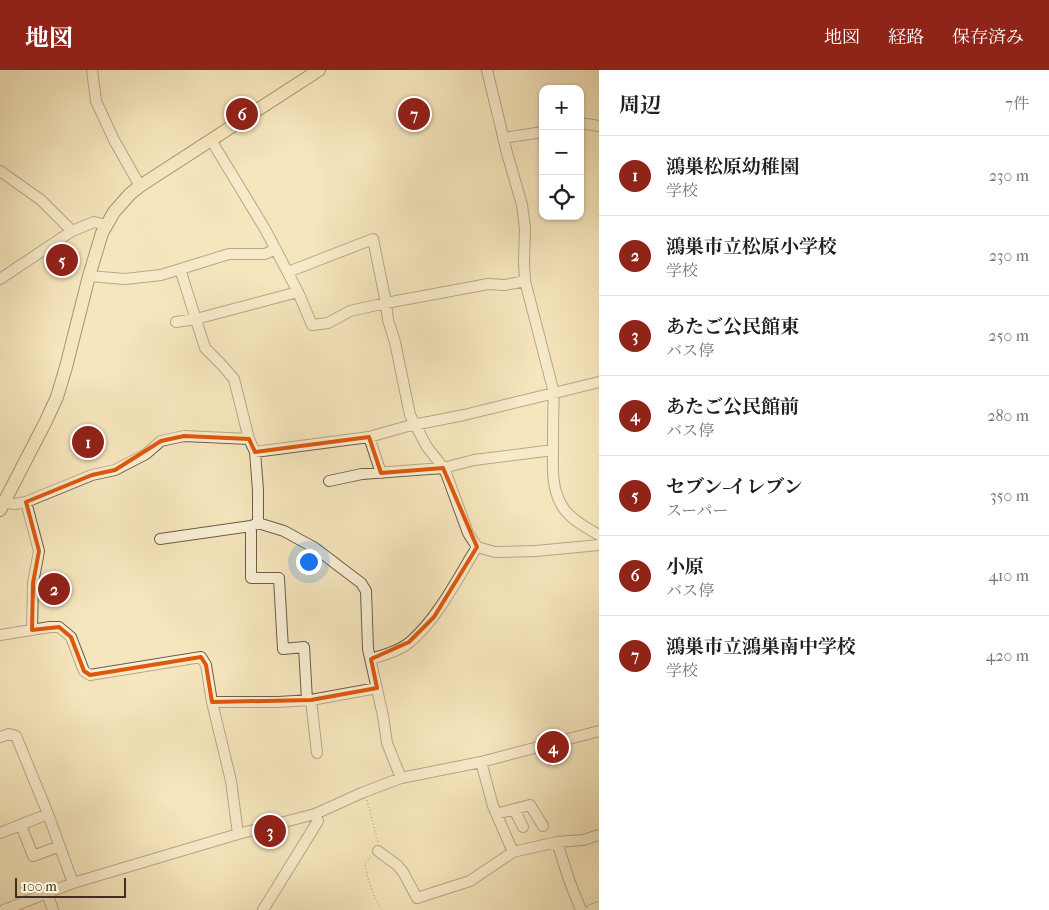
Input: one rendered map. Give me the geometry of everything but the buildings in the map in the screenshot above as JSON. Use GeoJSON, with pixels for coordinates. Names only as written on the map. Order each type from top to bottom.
{"type":"FeatureCollection","features":[{"type":"Feature","properties":{"kind":"main road"},"geometry":{"type":"LineString","coordinates":[[1,505],[57,397],[66,368],[88,276],[102,233],[114,212],[140,186],[319,70]]}},
{"type":"Feature","properties":{"kind":"street"},"geometry":{"type":"LineString","coordinates":[[92,70],[96,101],[114,140],[140,186]]}},
{"type":"Feature","properties":{"kind":"street"},"geometry":{"type":"LineString","coordinates":[[487,70],[503,138],[522,205],[525,228],[525,281],[554,393],[553,450],[556,493],[561,505],[572,518],[599,535]]}},
{"type":"Feature","properties":{"kind":"street"},"geometry":{"type":"LineString","coordinates":[[584,124],[599,126]]}},
{"type":"Feature","properties":{"kind":"street"},"geometry":{"type":"LineString","coordinates":[[503,138],[539,133]]}},
{"type":"Feature","properties":{"kind":"street"},"geometry":{"type":"LineString","coordinates":[[211,140],[276,249],[312,325],[328,323],[350,311],[386,302],[488,284],[505,285],[525,281]]}},
{"type":"Feature","properties":{"kind":"street"},"geometry":{"type":"LineString","coordinates":[[0,171],[41,200],[72,231]]}},
{"type":"Feature","properties":{"kind":"street"},"geometry":{"type":"LineString","coordinates":[[0,279],[72,231],[94,222],[106,225]]}},
{"type":"Feature","properties":{"kind":"street"},"geometry":{"type":"LineString","coordinates":[[288,272],[373,239],[388,320],[395,342],[410,415],[427,447],[446,473],[468,533],[477,547],[495,552],[536,551],[599,545]]}},
{"type":"Feature","properties":{"kind":"street"},"geometry":{"type":"LineString","coordinates":[[88,276],[126,279],[161,275],[229,254],[264,254],[276,249]]}},
{"type":"Feature","properties":{"kind":"street"},"geometry":{"type":"LineString","coordinates":[[180,269],[205,348],[234,379],[248,439],[255,452],[258,490],[250,578],[279,578],[282,649],[304,647],[309,700],[317,752]]}},
{"type":"Feature","properties":{"kind":"street"},"geometry":{"type":"LineString","coordinates":[[176,322],[196,319],[298,292]]}},
{"type":"Feature","properties":{"kind":"street"},"geometry":{"type":"LineString","coordinates":[[255,452],[369,437],[408,426],[464,415],[599,382]]}},
{"type":"Feature","properties":{"kind":"street"},"geometry":{"type":"LineString","coordinates":[[1,505],[26,502],[92,475],[115,470],[146,454],[161,440],[184,436],[248,439]]}},
{"type":"Feature","properties":{"kind":"street"},"geometry":{"type":"LineString","coordinates":[[369,437],[381,473]]}},
{"type":"Feature","properties":{"kind":"street"},"geometry":{"type":"LineString","coordinates":[[329,481],[362,474],[443,468],[474,460],[553,450]]}},
{"type":"Feature","properties":{"kind":"street"},"geometry":{"type":"LineString","coordinates":[[26,502],[39,551],[33,583],[32,630]]}},
{"type":"Feature","properties":{"kind":"street"},"geometry":{"type":"LineString","coordinates":[[160,540],[254,525],[284,530],[315,548],[361,583],[366,591],[368,649],[387,743],[401,778]]}},
{"type":"Feature","properties":{"kind":"street"},"geometry":{"type":"LineString","coordinates":[[371,658],[390,653],[409,642],[434,617],[477,547]]}},
{"type":"Feature","properties":{"kind":"street"},"geometry":{"type":"LineString","coordinates":[[0,635],[59,627],[71,637],[84,671],[90,675],[201,657],[206,665],[212,702],[231,781],[238,834]]}},
{"type":"Feature","properties":{"kind":"street"},"geometry":{"type":"LineString","coordinates":[[212,702],[309,700],[377,688]]}},
{"type":"Feature","properties":{"kind":"street"},"geometry":{"type":"LineString","coordinates":[[4,910],[73,883],[238,834],[315,814],[401,778],[481,762],[599,731]]}},
{"type":"Feature","properties":{"kind":"street"},"geometry":{"type":"LineString","coordinates":[[0,737],[9,734],[16,736],[48,814],[73,883]]}},
{"type":"Feature","properties":{"kind":"street"},"geometry":{"type":"LineString","coordinates":[[481,762],[493,806],[513,852]]}},
{"type":"Feature","properties":{"kind":"street"},"geometry":{"type":"LineString","coordinates":[[496,814],[530,805],[543,826]]}},
{"type":"Feature","properties":{"kind":"street"},"geometry":{"type":"LineString","coordinates":[[514,809],[523,828]]}},
{"type":"Feature","properties":{"kind":"street"},"geometry":{"type":"LineString","coordinates":[[0,833],[48,814]]}},
{"type":"Feature","properties":{"kind":"street"},"geometry":{"type":"LineString","coordinates":[[263,910],[318,821],[315,814]]}},
{"type":"Feature","properties":{"kind":"street"},"geometry":{"type":"LineString","coordinates":[[21,825],[33,856],[60,846]]}},
{"type":"Feature","properties":{"kind":"street"},"geometry":{"type":"LineString","coordinates":[[378,851],[397,865],[417,898],[470,881],[513,852],[557,842],[583,840],[599,834]]}},
{"type":"Feature","properties":{"kind":"street"},"geometry":{"type":"LineString","coordinates":[[557,842],[569,880],[582,910]]}},
{"type":"Feature","properties":{"kind":"street"},"geometry":{"type":"LineString","coordinates":[[47,893],[53,910]]}},
{"type":"Feature","properties":{"kind":"street"},"geometry":{"type":"LineString","coordinates":[[591,910],[599,907]]}},
{"type":"Feature","properties":{"kind":"highlighted area"},"geometry":{"type":"Polygon","coordinates":[[[184,436],[249,439],[255,452],[369,437],[381,473],[443,468],[477,547],[434,617],[409,642],[371,659],[377,688],[311,700],[212,702],[206,665],[201,657],[90,675],[84,671],[71,637],[59,627],[32,630],[33,583],[39,551],[26,502],[92,475],[115,470],[161,441],[184,436]]]}},
{"type":"Feature","properties":{"kind":"place","name":"小原"},"geometry":{"type":"Point","coordinates":[242,114]}},
{"type":"Feature","properties":{"kind":"place","name":"鴻巣市立鴻巣南中学校"},"geometry":{"type":"Point","coordinates":[414,114]}},
{"type":"Feature","properties":{"kind":"place","name":"セブン-イレブン"},"geometry":{"type":"Point","coordinates":[62,260]}},
{"type":"Feature","properties":{"kind":"place","name":"鴻巣松原幼稚園"},"geometry":{"type":"Point","coordinates":[88,442]}},
{"type":"Feature","properties":{"kind":"place","name":"鴻巣市立松原小学校"},"geometry":{"type":"Point","coordinates":[54,589]}},
{"type":"Feature","properties":{"kind":"place","name":"あたご公民館前"},"geometry":{"type":"Point","coordinates":[553,747]}},
{"type":"Feature","properties":{"kind":"place","name":"あたご公民館東"},"geometry":{"type":"Point","coordinates":[270,831]}}]}
